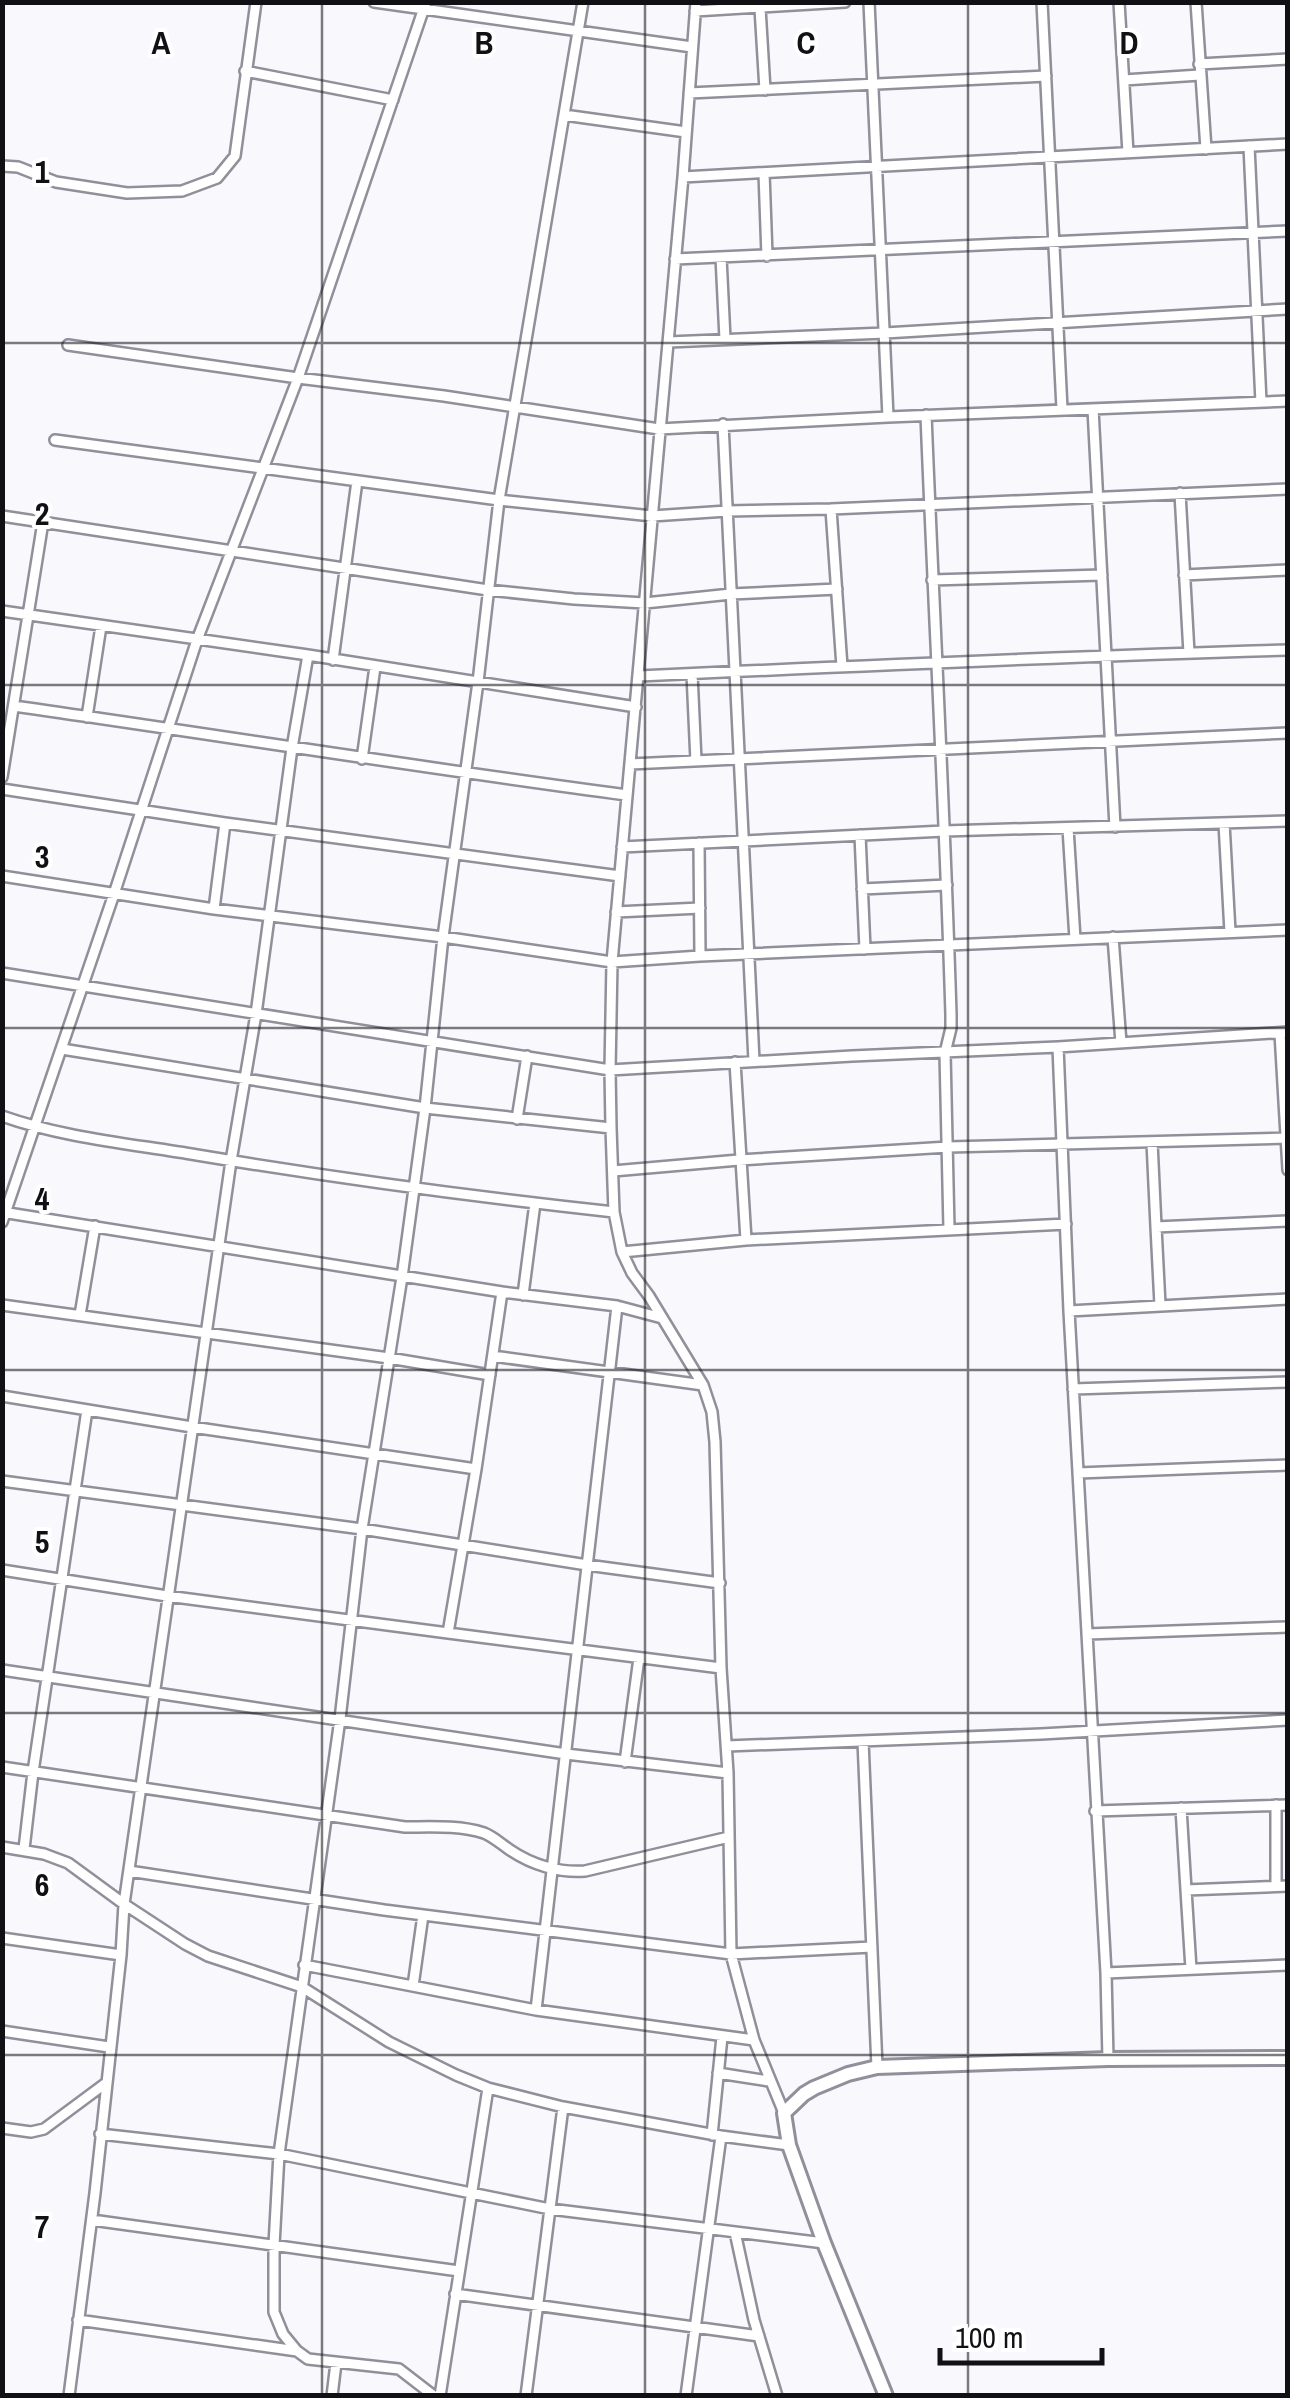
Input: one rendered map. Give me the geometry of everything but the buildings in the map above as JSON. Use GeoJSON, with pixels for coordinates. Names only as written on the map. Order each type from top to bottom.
{"type":"FeatureCollection","features":[{"type":"Feature","properties":{"kind":"main road"},"geometry":{"type":"LineString","coordinates":[[886,2396],[824,2243],[790,2144],[784,2114],[804,2094],[848,2074],[877,2067],[1288,2058]]}},
{"type":"Feature","properties":{"kind":"street"},"geometry":{"type":"LineString","coordinates":[[2,166],[18,167],[56,182],[127,194],[182,191],[217,178],[234,156],[256,2]]}},
{"type":"Feature","properties":{"kind":"street"},"geometry":{"type":"LineString","coordinates":[[374,2],[425,6],[692,48]]}},
{"type":"Feature","properties":{"kind":"street"},"geometry":{"type":"LineString","coordinates":[[296,2351],[274,2312],[279,2154],[340,1719],[362,1529],[425,1108],[442,937],[500,500],[583,2]]}},
{"type":"Feature","properties":{"kind":"street"},"geometry":{"type":"LineString","coordinates":[[784,2114],[754,2040],[731,1954],[728,1773],[712,1412],[703,1385],[622,1252],[614,1212],[612,962],[695,7],[760,8],[845,2]]}},
{"type":"Feature","properties":{"kind":"street"},"geometry":{"type":"LineString","coordinates":[[868,2],[888,416]]}},
{"type":"Feature","properties":{"kind":"street"},"geometry":{"type":"LineString","coordinates":[[1042,2],[1062,409]]}},
{"type":"Feature","properties":{"kind":"street"},"geometry":{"type":"LineString","coordinates":[[1119,2],[1128,153]]}},
{"type":"Feature","properties":{"kind":"street"},"geometry":{"type":"LineString","coordinates":[[1196,2],[1206,148]]}},
{"type":"Feature","properties":{"kind":"street"},"geometry":{"type":"LineString","coordinates":[[425,6],[298,378],[197,640],[4,1216],[95,1226],[402,1277],[617,1306],[662,1318]]}},
{"type":"Feature","properties":{"kind":"street"},"geometry":{"type":"LineString","coordinates":[[760,8],[764,90]]}},
{"type":"Feature","properties":{"kind":"street"},"geometry":{"type":"LineString","coordinates":[[1124,80],[1288,59]]}},
{"type":"Feature","properties":{"kind":"street"},"geometry":{"type":"LineString","coordinates":[[245,71],[393,100]]}},
{"type":"Feature","properties":{"kind":"street"},"geometry":{"type":"LineString","coordinates":[[688,93],[1046,76]]}},
{"type":"Feature","properties":{"kind":"street"},"geometry":{"type":"LineString","coordinates":[[564,115],[686,132]]}},
{"type":"Feature","properties":{"kind":"street"},"geometry":{"type":"LineString","coordinates":[[683,177],[1288,144]]}},
{"type":"Feature","properties":{"kind":"street"},"geometry":{"type":"LineString","coordinates":[[1248,146],[1261,402]]}},
{"type":"Feature","properties":{"kind":"street"},"geometry":{"type":"LineString","coordinates":[[764,172],[768,256]]}},
{"type":"Feature","properties":{"kind":"street"},"geometry":{"type":"LineString","coordinates":[[675,260],[1288,230]]}},
{"type":"Feature","properties":{"kind":"street"},"geometry":{"type":"LineString","coordinates":[[721,258],[725,339]]}},
{"type":"Feature","properties":{"kind":"street"},"geometry":{"type":"LineString","coordinates":[[668,342],[1288,309]]}},
{"type":"Feature","properties":{"kind":"street"},"geometry":{"type":"LineString","coordinates":[[68,345],[660,429],[1288,401]]}},
{"type":"Feature","properties":{"kind":"street"},"geometry":{"type":"LineString","coordinates":[[1093,409],[1115,827]]}},
{"type":"Feature","properties":{"kind":"street"},"geometry":{"type":"LineString","coordinates":[[926,415],[948,885],[951,1028],[945,1053],[949,1229]]}},
{"type":"Feature","properties":{"kind":"street"},"geometry":{"type":"LineString","coordinates":[[723,424],[754,1061]]}},
{"type":"Feature","properties":{"kind":"street"},"geometry":{"type":"LineString","coordinates":[[56,440],[500,500],[652,516],[1288,488]]}},
{"type":"Feature","properties":{"kind":"street"},"geometry":{"type":"LineString","coordinates":[[333,660],[357,481]]}},
{"type":"Feature","properties":{"kind":"street"},"geometry":{"type":"LineString","coordinates":[[1180,493],[1189,653]]}},
{"type":"Feature","properties":{"kind":"street"},"geometry":{"type":"LineString","coordinates":[[832,508],[842,667]]}},
{"type":"Feature","properties":{"kind":"street"},"geometry":{"type":"LineString","coordinates":[[2,516],[347,570],[574,599],[645,603],[837,589]]}},
{"type":"Feature","properties":{"kind":"street"},"geometry":{"type":"LineString","coordinates":[[2,778],[43,522]]}},
{"type":"Feature","properties":{"kind":"street"},"geometry":{"type":"LineString","coordinates":[[1184,575],[1288,570]]}},
{"type":"Feature","properties":{"kind":"street"},"geometry":{"type":"LineString","coordinates":[[932,580],[1102,575]]}},
{"type":"Feature","properties":{"kind":"street"},"geometry":{"type":"LineString","coordinates":[[2,611],[636,707]]}},
{"type":"Feature","properties":{"kind":"street"},"geometry":{"type":"LineString","coordinates":[[86,716],[102,626]]}},
{"type":"Feature","properties":{"kind":"street"},"geometry":{"type":"LineString","coordinates":[[639,676],[1288,650]]}},
{"type":"Feature","properties":{"kind":"street"},"geometry":{"type":"LineString","coordinates":[[69,2396],[92,2220],[128,1871],[230,1160],[256,1014],[308,655]]}},
{"type":"Feature","properties":{"kind":"street"},"geometry":{"type":"LineString","coordinates":[[362,759],[375,667]]}},
{"type":"Feature","properties":{"kind":"street"},"geometry":{"type":"LineString","coordinates":[[692,674],[696,761]]}},
{"type":"Feature","properties":{"kind":"street"},"geometry":{"type":"LineString","coordinates":[[14,706],[627,795]]}},
{"type":"Feature","properties":{"kind":"street"},"geometry":{"type":"LineString","coordinates":[[630,764],[1288,733]]}},
{"type":"Feature","properties":{"kind":"street"},"geometry":{"type":"LineString","coordinates":[[2,789],[620,876]]}},
{"type":"Feature","properties":{"kind":"street"},"geometry":{"type":"LineString","coordinates":[[622,847],[944,831],[1288,821]]}},
{"type":"Feature","properties":{"kind":"street"},"geometry":{"type":"LineString","coordinates":[[214,909],[224,823]]}},
{"type":"Feature","properties":{"kind":"street"},"geometry":{"type":"LineString","coordinates":[[1224,823],[1230,932]]}},
{"type":"Feature","properties":{"kind":"street"},"geometry":{"type":"LineString","coordinates":[[1068,828],[1075,939]]}},
{"type":"Feature","properties":{"kind":"street"},"geometry":{"type":"LineString","coordinates":[[860,835],[865,948]]}},
{"type":"Feature","properties":{"kind":"street"},"geometry":{"type":"LineString","coordinates":[[699,842],[700,956]]}},
{"type":"Feature","properties":{"kind":"street"},"geometry":{"type":"LineString","coordinates":[[2,876],[269,917],[612,962],[1288,930]]}},
{"type":"Feature","properties":{"kind":"street"},"geometry":{"type":"LineString","coordinates":[[862,889],[948,885]]}},
{"type":"Feature","properties":{"kind":"street"},"geometry":{"type":"LineString","coordinates":[[616,912],[700,908]]}},
{"type":"Feature","properties":{"kind":"street"},"geometry":{"type":"LineString","coordinates":[[1114,937],[1121,1043]]}},
{"type":"Feature","properties":{"kind":"street"},"geometry":{"type":"LineString","coordinates":[[2,974],[610,1070],[1284,1032],[1288,1170]]}},
{"type":"Feature","properties":{"kind":"street"},"geometry":{"type":"LineString","coordinates":[[1058,1047],[1108,2059]]}},
{"type":"Feature","properties":{"kind":"street"},"geometry":{"type":"LineString","coordinates":[[62,1049],[425,1108],[611,1128]]}},
{"type":"Feature","properties":{"kind":"street"},"geometry":{"type":"LineString","coordinates":[[517,1119],[526,1056]]}},
{"type":"Feature","properties":{"kind":"street"},"geometry":{"type":"LineString","coordinates":[[735,1062],[746,1240]]}},
{"type":"Feature","properties":{"kind":"street"},"geometry":{"type":"LineString","coordinates":[[2,1116],[35,1127],[230,1160],[614,1212]]}},
{"type":"Feature","properties":{"kind":"street"},"geometry":{"type":"LineString","coordinates":[[613,1171],[948,1148],[1287,1138]]}},
{"type":"Feature","properties":{"kind":"street"},"geometry":{"type":"LineString","coordinates":[[1152,1142],[1160,1306]]}},
{"type":"Feature","properties":{"kind":"street"},"geometry":{"type":"LineString","coordinates":[[523,1295],[535,1204]]}},
{"type":"Feature","properties":{"kind":"street"},"geometry":{"type":"LineString","coordinates":[[1156,1226],[1288,1221]]}},
{"type":"Feature","properties":{"kind":"street"},"geometry":{"type":"LineString","coordinates":[[622,1252],[746,1240],[1066,1224]]}},
{"type":"Feature","properties":{"kind":"street"},"geometry":{"type":"LineString","coordinates":[[80,1315],[95,1226]]}},
{"type":"Feature","properties":{"kind":"street"},"geometry":{"type":"LineString","coordinates":[[448,1633],[502,1292]]}},
{"type":"Feature","properties":{"kind":"street"},"geometry":{"type":"LineString","coordinates":[[1069,1310],[1288,1298]]}},
{"type":"Feature","properties":{"kind":"street"},"geometry":{"type":"LineString","coordinates":[[2,1306],[490,1375]]}},
{"type":"Feature","properties":{"kind":"street"},"geometry":{"type":"LineString","coordinates":[[536,2010],[617,1306]]}},
{"type":"Feature","properties":{"kind":"street"},"geometry":{"type":"LineString","coordinates":[[493,1356],[703,1385]]}},
{"type":"Feature","properties":{"kind":"street"},"geometry":{"type":"LineString","coordinates":[[1074,1389],[1288,1382]]}},
{"type":"Feature","properties":{"kind":"street"},"geometry":{"type":"LineString","coordinates":[[2,1396],[476,1469]]}},
{"type":"Feature","properties":{"kind":"street"},"geometry":{"type":"LineString","coordinates":[[24,1850],[87,1410]]}},
{"type":"Feature","properties":{"kind":"street"},"geometry":{"type":"LineString","coordinates":[[1078,1473],[1288,1464]]}},
{"type":"Feature","properties":{"kind":"street"},"geometry":{"type":"LineString","coordinates":[[2,1481],[362,1529],[720,1583]]}},
{"type":"Feature","properties":{"kind":"street"},"geometry":{"type":"LineString","coordinates":[[2,1570],[168,1596],[721,1668]]}},
{"type":"Feature","properties":{"kind":"street"},"geometry":{"type":"LineString","coordinates":[[1086,1634],[1288,1627]]}},
{"type":"Feature","properties":{"kind":"street"},"geometry":{"type":"LineString","coordinates":[[625,1762],[639,1658]]}},
{"type":"Feature","properties":{"kind":"street"},"geometry":{"type":"LineString","coordinates":[[2,1670],[566,1754],[728,1773]]}},
{"type":"Feature","properties":{"kind":"street"},"geometry":{"type":"LineString","coordinates":[[727,1746],[1288,1720]]}},
{"type":"Feature","properties":{"kind":"street"},"geometry":{"type":"LineString","coordinates":[[864,1741],[877,2067]]}},
{"type":"Feature","properties":{"kind":"street"},"geometry":{"type":"LineString","coordinates":[[2,1767],[405,1827],[442,1827],[487,1834],[512,1852],[552,1870],[570,1872],[729,1837]]}},
{"type":"Feature","properties":{"kind":"street"},"geometry":{"type":"LineString","coordinates":[[1186,1890],[1282,1886],[1276,1805]]}},
{"type":"Feature","properties":{"kind":"street"},"geometry":{"type":"LineString","coordinates":[[1095,1811],[1288,1805]]}},
{"type":"Feature","properties":{"kind":"street"},"geometry":{"type":"LineString","coordinates":[[1180,1808],[1191,1969]]}},
{"type":"Feature","properties":{"kind":"street"},"geometry":{"type":"LineString","coordinates":[[2,1847],[44,1854],[68,1863],[124,1904],[208,1956],[302,1987],[389,2042],[488,2088],[563,2107],[716,2136],[790,2144]]}},
{"type":"Feature","properties":{"kind":"street"},"geometry":{"type":"LineString","coordinates":[[128,1871],[423,1915],[731,1954],[872,1947]]}},
{"type":"Feature","properties":{"kind":"street"},"geometry":{"type":"LineString","coordinates":[[414,1986],[423,1915]]}},
{"type":"Feature","properties":{"kind":"street"},"geometry":{"type":"LineString","coordinates":[[2,1938],[121,1956]]}},
{"type":"Feature","properties":{"kind":"street"},"geometry":{"type":"LineString","coordinates":[[304,1965],[536,2010],[754,2040]]}},
{"type":"Feature","properties":{"kind":"street"},"geometry":{"type":"LineString","coordinates":[[1106,1973],[1288,1965]]}},
{"type":"Feature","properties":{"kind":"street"},"geometry":{"type":"LineString","coordinates":[[2,2030],[109,2046]]}},
{"type":"Feature","properties":{"kind":"street"},"geometry":{"type":"LineString","coordinates":[[686,2396],[708,2228],[722,2037]]}},
{"type":"Feature","properties":{"kind":"street"},"geometry":{"type":"LineString","coordinates":[[718,2073],[770,2081]]}},
{"type":"Feature","properties":{"kind":"street"},"geometry":{"type":"LineString","coordinates":[[2,2128],[31,2132],[44,2129],[106,2082]]}},
{"type":"Feature","properties":{"kind":"street"},"geometry":{"type":"LineString","coordinates":[[78,2320],[296,2351],[308,2358],[336,2363],[399,2369],[437,2396],[488,2088]]}},
{"type":"Feature","properties":{"kind":"street"},"geometry":{"type":"LineString","coordinates":[[526,2396],[563,2107]]}},
{"type":"Feature","properties":{"kind":"street"},"geometry":{"type":"LineString","coordinates":[[100,2134],[279,2154],[550,2209],[824,2243]]}},
{"type":"Feature","properties":{"kind":"street"},"geometry":{"type":"LineString","coordinates":[[92,2220],[459,2272]]}},
{"type":"Feature","properties":{"kind":"street"},"geometry":{"type":"LineString","coordinates":[[735,2232],[777,2396]]}},
{"type":"Feature","properties":{"kind":"street"},"geometry":{"type":"LineString","coordinates":[[455,2294],[759,2336]]}},
{"type":"Feature","properties":{"kind":"street"},"geometry":{"type":"LineString","coordinates":[[332,2396],[336,2363]]}}]}
